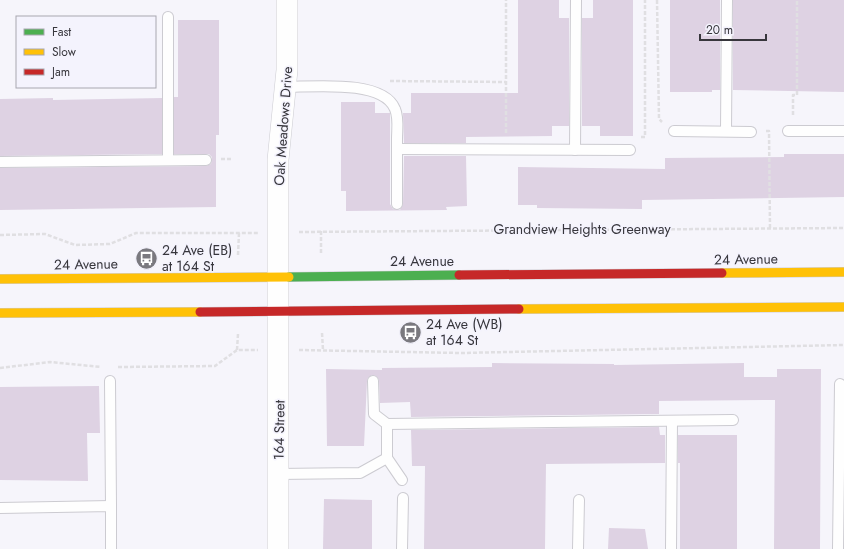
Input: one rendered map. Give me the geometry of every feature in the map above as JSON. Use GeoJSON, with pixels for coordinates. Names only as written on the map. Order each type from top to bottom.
{"type":"FeatureCollection","features":[{"type":"Feature","properties":{"kind":"main road","name":"24 Avenue"},"geometry":{"type":"LineString","coordinates":[[0,279],[844,272]]}},
{"type":"Feature","properties":{"kind":"main road"},"geometry":{"type":"LineString","coordinates":[[0,313],[844,307]]}},
{"type":"Feature","properties":{"kind":"street","name":"Oak Meadows Drive"},"geometry":{"type":"LineString","coordinates":[[279,310],[278,160],[287,70],[287,0]]}},
{"type":"Feature","properties":{"kind":"street","name":"164 Street"},"geometry":{"type":"LineString","coordinates":[[278,549],[279,310]]}},
{"type":"Feature","properties":{"kind":"lane"},"geometry":{"type":"LineString","coordinates":[[575,150],[576,0]]}},
{"type":"Feature","properties":{"kind":"lane"},"geometry":{"type":"LineString","coordinates":[[726,131],[727,0]]}},
{"type":"Feature","properties":{"kind":"lane"},"geometry":{"type":"LineString","coordinates":[[168,17],[168,160]]}},
{"type":"Feature","properties":{"kind":"lane"},"geometry":{"type":"LineString","coordinates":[[285,87],[350,88],[368,90],[384,96],[395,107],[397,115],[397,204]]}},
{"type":"Feature","properties":{"kind":"lane"},"geometry":{"type":"LineString","coordinates":[[674,131],[751,132]]}},
{"type":"Feature","properties":{"kind":"lane"},"geometry":{"type":"LineString","coordinates":[[790,131],[844,131]]}},
{"type":"Feature","properties":{"kind":"lane"},"geometry":{"type":"LineString","coordinates":[[397,149],[630,150]]}},
{"type":"Feature","properties":{"kind":"lane"},"geometry":{"type":"LineString","coordinates":[[0,162],[206,160]]}},
{"type":"Feature","properties":{"kind":"lane"},"geometry":{"type":"LineString","coordinates":[[110,381],[112,506],[111,549]]}},
{"type":"Feature","properties":{"kind":"lane"},"geometry":{"type":"LineString","coordinates":[[373,381],[374,414],[386,424],[733,420]]}},
{"type":"Feature","properties":{"kind":"lane"},"geometry":{"type":"LineString","coordinates":[[838,549],[840,384]]}},
{"type":"Feature","properties":{"kind":"lane"},"geometry":{"type":"LineString","coordinates":[[671,549],[672,421]]}},
{"type":"Feature","properties":{"kind":"lane"},"geometry":{"type":"LineString","coordinates":[[386,424],[386,458],[402,480]]}},
{"type":"Feature","properties":{"kind":"lane"},"geometry":{"type":"LineString","coordinates":[[278,474],[360,473],[386,458]]}},
{"type":"Feature","properties":{"kind":"lane"},"geometry":{"type":"LineString","coordinates":[[402,549],[403,498]]}},
{"type":"Feature","properties":{"kind":"lane"},"geometry":{"type":"LineString","coordinates":[[578,549],[579,500]]}},
{"type":"Feature","properties":{"kind":"lane"},"geometry":{"type":"LineString","coordinates":[[0,508],[112,506]]}},
{"type":"Feature","properties":{"kind":"path"},"geometry":{"type":"LineString","coordinates":[[506,0],[506,150]]}},
{"type":"Feature","properties":{"kind":"path"},"geometry":{"type":"LineString","coordinates":[[630,150],[636,143],[636,137],[645,137],[645,0]]}},
{"type":"Feature","properties":{"kind":"path"},"geometry":{"type":"LineString","coordinates":[[658,0],[659,119],[674,131]]}},
{"type":"Feature","properties":{"kind":"path"},"geometry":{"type":"LineString","coordinates":[[790,131],[793,95],[797,95],[797,0]]}},
{"type":"Feature","properties":{"kind":"path"},"geometry":{"type":"LineString","coordinates":[[382,81],[506,82]]}},
{"type":"Feature","properties":{"kind":"path"},"geometry":{"type":"LineString","coordinates":[[751,132],[769,131],[770,228]]}},
{"type":"Feature","properties":{"kind":"path","name":"Grandview Heights Greenway"},"geometry":{"type":"LineString","coordinates":[[321,231],[844,228]]}},
{"type":"Feature","properties":{"kind":"path"},"geometry":{"type":"LineString","coordinates":[[0,235],[45,234],[76,245],[110,244],[136,233],[239,233]]}},
{"type":"Feature","properties":{"kind":"path"},"geometry":{"type":"LineString","coordinates":[[323,350],[461,353],[844,345]]}},
{"type":"Feature","properties":{"kind":"path"},"geometry":{"type":"LineString","coordinates":[[113,367],[215,366],[237,350]]}},
{"type":"Feature","properties":{"kind":"path"},"geometry":{"type":"LineString","coordinates":[[0,368],[50,362],[106,367]]}},
{"type":"Feature","properties":{"kind":"building"},"geometry":{"type":"Polygon","coordinates":[[[518,0],[559,0],[559,18],[569,18],[569,126],[552,126],[552,136],[466,137],[466,143],[404,143],[403,113],[411,113],[411,93],[518,93],[518,0]]]}},
{"type":"Feature","properties":{"kind":"building"},"geometry":{"type":"Polygon","coordinates":[[[593,0],[633,0],[633,136],[600,136],[600,126],[582,126],[582,18],[593,18],[593,0]]]}},
{"type":"Feature","properties":{"kind":"building"},"geometry":{"type":"Polygon","coordinates":[[[670,0],[720,0],[720,90],[712,90],[712,92],[670,92],[670,0]]]}},
{"type":"Feature","properties":{"kind":"building"},"geometry":{"type":"Polygon","coordinates":[[[733,0],[844,0],[844,92],[733,90],[733,0]]]}},
{"type":"Feature","properties":{"kind":"building"},"geometry":{"type":"Polygon","coordinates":[[[178,20],[219,20],[219,135],[216,135],[216,207],[0,210],[0,168],[206,166],[211,164],[212,157],[209,154],[174,154],[174,97],[178,97],[178,20]]]}},
{"type":"Feature","properties":{"kind":"building"},"geometry":{"type":"Polygon","coordinates":[[[53,98],[53,100],[162,98],[162,154],[0,156],[0,99],[53,98]]]}},
{"type":"Feature","properties":{"kind":"building"},"geometry":{"type":"Polygon","coordinates":[[[341,102],[375,102],[375,113],[390,113],[390,204],[393,209],[400,210],[403,204],[404,156],[466,156],[467,206],[446,207],[447,210],[346,211],[346,191],[341,191],[341,102]]]}},
{"type":"Feature","properties":{"kind":"building"},"geometry":{"type":"Polygon","coordinates":[[[784,154],[844,154],[844,197],[642,200],[642,209],[537,208],[537,205],[518,205],[518,167],[665,169],[665,158],[784,157],[784,154]]]}},
{"type":"Feature","properties":{"kind":"building"},"geometry":{"type":"Polygon","coordinates":[[[492,363],[614,365],[744,363],[744,377],[777,377],[777,369],[821,369],[820,549],[774,549],[775,400],[659,401],[659,414],[411,417],[410,402],[380,403],[379,380],[376,376],[372,375],[367,381],[364,446],[327,446],[326,369],[382,370],[382,368],[492,367],[492,363]]]}},
{"type":"Feature","properties":{"kind":"building"},"geometry":{"type":"Polygon","coordinates":[[[99,386],[100,433],[87,433],[88,481],[0,480],[0,387],[99,386]]]}},
{"type":"Feature","properties":{"kind":"building"},"geometry":{"type":"Polygon","coordinates":[[[659,427],[660,435],[665,435],[665,463],[546,464],[545,549],[424,549],[425,466],[412,466],[411,430],[659,427]]]}},
{"type":"Feature","properties":{"kind":"building"},"geometry":{"type":"Polygon","coordinates":[[[678,435],[737,435],[737,549],[680,549],[680,463],[678,463],[678,435]]]}},
{"type":"Feature","properties":{"kind":"building"},"geometry":{"type":"Polygon","coordinates":[[[324,499],[372,500],[372,549],[323,549],[324,499]]]}},
{"type":"Feature","properties":{"kind":"building"},"geometry":{"type":"Polygon","coordinates":[[[609,528],[645,529],[648,549],[608,549],[609,528]]]}},
{"type":"Feature","properties":{"kind":"traffic: fast"},"geometry":{"type":"LineString","coordinates":[[289,277],[459,275]]}},
{"type":"Feature","properties":{"kind":"traffic: slow"},"geometry":{"type":"LineString","coordinates":[[722,273],[844,272]]}},
{"type":"Feature","properties":{"kind":"traffic: slow"},"geometry":{"type":"LineString","coordinates":[[0,279],[289,277]]}},
{"type":"Feature","properties":{"kind":"traffic: slow"},"geometry":{"type":"LineString","coordinates":[[519,309],[844,307]]}},
{"type":"Feature","properties":{"kind":"traffic: slow"},"geometry":{"type":"LineString","coordinates":[[0,313],[200,312]]}},
{"type":"Feature","properties":{"kind":"traffic: jam"},"geometry":{"type":"LineString","coordinates":[[459,275],[722,273]]}},
{"type":"Feature","properties":{"kind":"traffic: jam"},"geometry":{"type":"LineString","coordinates":[[200,312],[519,309]]}},
{"type":"Feature","properties":{"kind":"place","name":"24 Ave (EB) at 164 St"},"geometry":{"type":"Point","coordinates":[147,258]}},
{"type":"Feature","properties":{"kind":"place","name":"24 Ave (WB) at 164 St"},"geometry":{"type":"Point","coordinates":[410,332]}}]}
